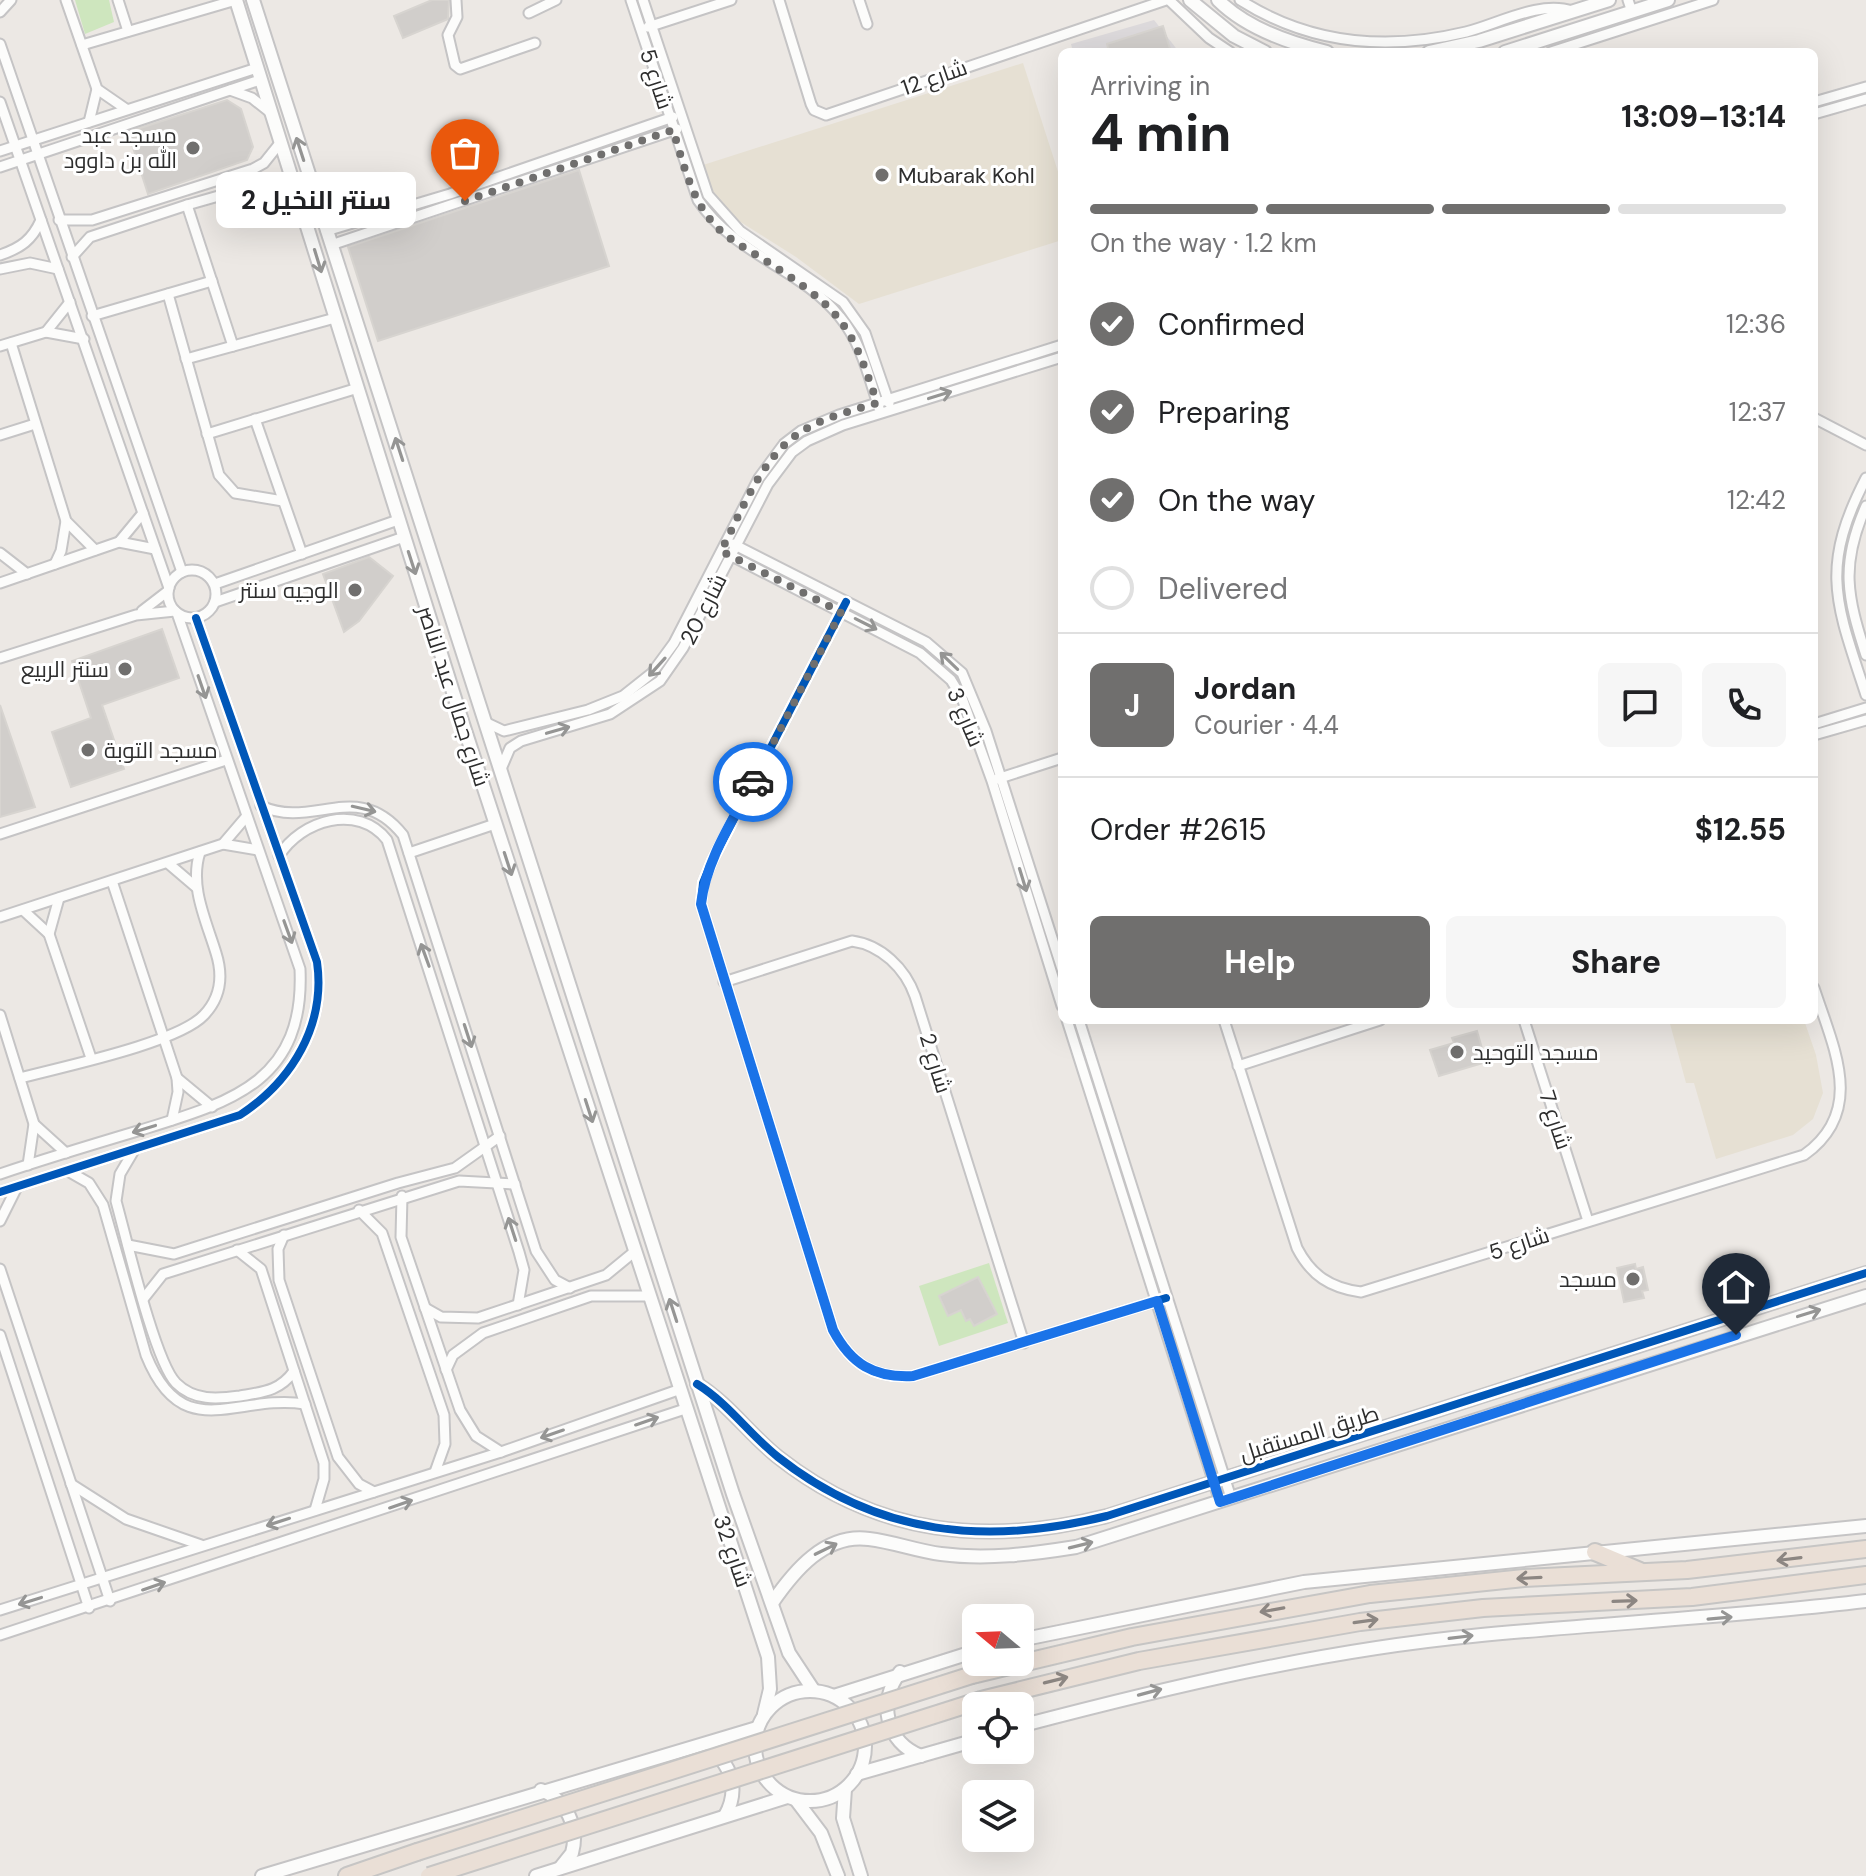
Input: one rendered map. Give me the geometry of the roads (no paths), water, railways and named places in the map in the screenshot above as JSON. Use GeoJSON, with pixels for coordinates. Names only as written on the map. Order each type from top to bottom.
{"type":"FeatureCollection","features":[{"type":"Feature","properties":{"kind":"highway"},"geometry":{"type":"LineString","coordinates":[[347,1876],[972,1675],[1145,1634],[1370,1594],[1524,1578],[1645,1573],[1866,1549]]}},
{"type":"Feature","properties":{"kind":"highway"},"geometry":{"type":"LineString","coordinates":[[1595,1552],[1645,1573]]}},
{"type":"Feature","properties":{"kind":"highway"},"geometry":{"type":"LineString","coordinates":[[429,1876],[981,1700],[1139,1661],[1360,1622],[1483,1608],[1692,1597],[1866,1575]]}},
{"type":"Feature","properties":{"kind":"main road","name":"شارع جمال عبد الناصر"},"geometry":{"type":"LineString","coordinates":[[236,0],[398,520],[678,1390]]}},
{"type":"Feature","properties":{"kind":"main road","name":"شارع جمال عبد الناصر"},"geometry":{"type":"LineString","coordinates":[[253,0],[697,1384]]}},
{"type":"Feature","properties":{"kind":"main road"},"geometry":{"type":"LineString","coordinates":[[1190,0],[1234,36],[1257,48]]}},
{"type":"Feature","properties":{"kind":"main road"},"geometry":{"type":"LineString","coordinates":[[1218,0],[1245,20],[1292,42],[1313,48]]}},
{"type":"Feature","properties":{"kind":"main road"},"geometry":{"type":"LineString","coordinates":[[1447,48],[1611,0]]}},
{"type":"Feature","properties":{"kind":"main road"},"geometry":{"type":"LineString","coordinates":[[1532,48],[1626,9],[1668,0]]}},
{"type":"Feature","properties":{"kind":"main road"},"geometry":{"type":"LineString","coordinates":[[543,971],[555,974],[564,966]]}},
{"type":"Feature","properties":{"kind":"main road"},"geometry":{"type":"LineString","coordinates":[[557,1011],[565,1001],[575,1003]]}},
{"type":"Feature","properties":{"kind":"main road","name":"طريق المستقبل"},"geometry":{"type":"LineString","coordinates":[[697,1384],[724,1402],[775,1455],[806,1478],[874,1512],[943,1529],[976,1533],[1041,1531],[1107,1516],[1866,1273]]}},
{"type":"Feature","properties":{"kind":"main road","name":"طريق المستقبل"},"geometry":{"type":"LineString","coordinates":[[772,1603],[800,1566],[829,1546],[844,1541],[865,1538],[941,1554],[1020,1555],[1076,1547],[1866,1296]]}},
{"type":"Feature","properties":{"kind":"main road","name":"شارع 32"},"geometry":{"type":"LineString","coordinates":[[697,1384],[789,1653],[814,1691]]}},
{"type":"Feature","properties":{"kind":"main road","name":"شارع 32"},"geometry":{"type":"LineString","coordinates":[[678,1390],[768,1657],[770,1689],[764,1714]]}},
{"type":"Feature","properties":{"kind":"main road"},"geometry":{"type":"LineString","coordinates":[[1034,1637],[1304,1582],[1866,1526]]}},
{"type":"Feature","properties":{"kind":"main road"},"geometry":{"type":"LineString","coordinates":[[1034,1722],[1175,1686],[1326,1655],[1472,1636],[1688,1620],[1866,1601]]}},
{"type":"Feature","properties":{"kind":"main road"},"geometry":{"type":"LineString","coordinates":[[768,1657],[779,1658],[789,1653]]}},
{"type":"Feature","properties":{"kind":"main road"},"geometry":{"type":"LineString","coordinates":[[834,1696],[900,1672],[962,1655]]}},
{"type":"Feature","properties":{"kind":"main road"},"geometry":{"type":"LineString","coordinates":[[900,1672],[888,1694],[887,1718],[897,1739],[921,1756]]}},
{"type":"Feature","properties":{"kind":"main road"},"geometry":{"type":"LineString","coordinates":[[536,1876],[725,1816],[791,1798],[822,1800],[845,1789],[857,1774],[864,1757],[863,1730],[855,1713],[834,1696],[814,1691],[786,1696],[764,1714],[757,1728],[754,1746],[757,1764],[772,1787],[791,1798],[821,1833],[838,1876]]}},
{"type":"Feature","properties":{"kind":"main road"},"geometry":{"type":"LineString","coordinates":[[262,1876],[541,1790],[757,1728]]}},
{"type":"Feature","properties":{"kind":"main road"},"geometry":{"type":"LineString","coordinates":[[857,1774],[962,1744]]}},
{"type":"Feature","properties":{"kind":"main road"},"geometry":{"type":"LineString","coordinates":[[697,1745],[717,1755],[730,1773],[733,1795],[725,1816]]}},
{"type":"Feature","properties":{"kind":"main road"},"geometry":{"type":"LineString","coordinates":[[845,1789],[843,1818],[861,1876]]}},
{"type":"Feature","properties":{"kind":"main road"},"geometry":{"type":"LineString","coordinates":[[541,1790],[559,1800],[572,1822],[572,1853],[560,1868]]}},
{"type":"Feature","properties":{"kind":"street"},"geometry":{"type":"LineString","coordinates":[[0,12],[11,0]]}},
{"type":"Feature","properties":{"kind":"street"},"geometry":{"type":"LineString","coordinates":[[66,0],[97,89],[89,122]]}},
{"type":"Feature","properties":{"kind":"street"},"geometry":{"type":"LineString","coordinates":[[118,0],[128,31]]}},
{"type":"Feature","properties":{"kind":"street"},"geometry":{"type":"LineString","coordinates":[[82,45],[236,0]]}},
{"type":"Feature","properties":{"kind":"street"},"geometry":{"type":"LineString","coordinates":[[456,0],[457,17],[448,35],[455,65],[460,69],[535,43]]}},
{"type":"Feature","properties":{"kind":"street"},"geometry":{"type":"LineString","coordinates":[[529,13],[556,0]]}},
{"type":"Feature","properties":{"kind":"street","name":"شارع 5"},"geometry":{"type":"LineString","coordinates":[[631,0],[698,200],[714,224],[835,310],[855,339],[886,412]]}},
{"type":"Feature","properties":{"kind":"street","name":"شارع 5"},"geometry":{"type":"LineString","coordinates":[[643,0],[708,195],[740,231],[830,290],[850,311],[872,349],[882,401]]}},
{"type":"Feature","properties":{"kind":"street"},"geometry":{"type":"LineString","coordinates":[[641,30],[708,4],[731,0]]}},
{"type":"Feature","properties":{"kind":"street","name":"شارع 12"},"geometry":{"type":"LineString","coordinates":[[779,0],[811,104],[819,114],[826,115],[1168,0]]}},
{"type":"Feature","properties":{"kind":"street"},"geometry":{"type":"LineString","coordinates":[[859,0],[867,24]]}},
{"type":"Feature","properties":{"kind":"street"},"geometry":{"type":"LineString","coordinates":[[1168,0],[1224,48]]}},
{"type":"Feature","properties":{"kind":"street"},"geometry":{"type":"LineString","coordinates":[[1240,0],[1293,27],[1353,42],[1441,37],[1548,7],[1572,11]]}},
{"type":"Feature","properties":{"kind":"street"},"geometry":{"type":"LineString","coordinates":[[1611,0],[1626,9]]}},
{"type":"Feature","properties":{"kind":"street"},"geometry":{"type":"LineString","coordinates":[[1563,48],[1713,0]]}},
{"type":"Feature","properties":{"kind":"street"},"geometry":{"type":"LineString","coordinates":[[0,44],[182,572]]}},
{"type":"Feature","properties":{"kind":"street"},"geometry":{"type":"LineString","coordinates":[[0,167],[230,90],[258,74]]}},
{"type":"Feature","properties":{"kind":"street"},"geometry":{"type":"LineString","coordinates":[[0,151],[126,109],[258,74]]}},
{"type":"Feature","properties":{"kind":"street"},"geometry":{"type":"LineString","coordinates":[[1818,101],[1866,87]]}},
{"type":"Feature","properties":{"kind":"street"},"geometry":{"type":"LineString","coordinates":[[97,89],[126,109]]}},
{"type":"Feature","properties":{"kind":"street"},"geometry":{"type":"LineString","coordinates":[[230,90],[252,98],[271,113]]}},
{"type":"Feature","properties":{"kind":"street"},"geometry":{"type":"LineString","coordinates":[[1818,113],[1866,99]]}},
{"type":"Feature","properties":{"kind":"street"},"geometry":{"type":"LineString","coordinates":[[0,102],[300,969],[298,1013],[291,1034],[267,1072],[232,1099],[3,1171]]}},
{"type":"Feature","properties":{"kind":"street"},"geometry":{"type":"LineString","coordinates":[[326,231],[450,194],[680,114]]}},
{"type":"Feature","properties":{"kind":"street"},"geometry":{"type":"LineString","coordinates":[[331,245],[683,126]]}},
{"type":"Feature","properties":{"kind":"street"},"geometry":{"type":"LineString","coordinates":[[59,220],[92,220],[253,169],[264,163],[280,143]]}},
{"type":"Feature","properties":{"kind":"street"},"geometry":{"type":"LineString","coordinates":[[253,169],[257,185]]}},
{"type":"Feature","properties":{"kind":"street"},"geometry":{"type":"LineString","coordinates":[[72,257],[90,237],[187,205],[257,185],[296,190]]}},
{"type":"Feature","properties":{"kind":"street"},"geometry":{"type":"LineString","coordinates":[[187,205],[233,346]]}},
{"type":"Feature","properties":{"kind":"street"},"geometry":{"type":"LineString","coordinates":[[0,255],[24,245],[35,234],[41,220]]}},
{"type":"Feature","properties":{"kind":"street"},"geometry":{"type":"LineString","coordinates":[[0,269],[30,263],[58,269]]}},
{"type":"Feature","properties":{"kind":"street"},"geometry":{"type":"LineString","coordinates":[[92,316],[212,281]]}},
{"type":"Feature","properties":{"kind":"street"},"geometry":{"type":"LineString","coordinates":[[168,294],[219,475],[225,485],[247,497],[283,501]]}},
{"type":"Feature","properties":{"kind":"street"},"geometry":{"type":"LineString","coordinates":[[46,332],[70,302]]}},
{"type":"Feature","properties":{"kind":"street"},"geometry":{"type":"LineString","coordinates":[[186,359],[335,318]]}},
{"type":"Feature","properties":{"kind":"street"},"geometry":{"type":"LineString","coordinates":[[0,346],[46,332],[84,339]]}},
{"type":"Feature","properties":{"kind":"street"},"geometry":{"type":"LineString","coordinates":[[11,343],[66,521],[61,551],[55,564]]}},
{"type":"Feature","properties":{"kind":"street","name":"شارع 20"},"geometry":{"type":"LineString","coordinates":[[500,772],[510,748],[521,741],[610,714],[651,689],[674,665],[759,478],[784,444],[819,422],[1058,346]]}},
{"type":"Feature","properties":{"kind":"street","name":"شارع 20"},"geometry":{"type":"LineString","coordinates":[[731,543],[792,452],[824,433],[1058,358]]}},
{"type":"Feature","properties":{"kind":"street"},"geometry":{"type":"LineString","coordinates":[[207,434],[358,388]]}},
{"type":"Feature","properties":{"kind":"street"},"geometry":{"type":"LineString","coordinates":[[255,419],[302,554]]}},
{"type":"Feature","properties":{"kind":"street"},"geometry":{"type":"LineString","coordinates":[[1818,420],[1866,445]]}},
{"type":"Feature","properties":{"kind":"street"},"geometry":{"type":"LineString","coordinates":[[0,435],[35,424]]}},
{"type":"Feature","properties":{"kind":"street"},"geometry":{"type":"LineString","coordinates":[[1866,478],[1839,540],[1834,584],[1866,695]]}},
{"type":"Feature","properties":{"kind":"street"},"geometry":{"type":"LineString","coordinates":[[1866,506],[1851,544],[1847,583],[1866,655]]}},
{"type":"Feature","properties":{"kind":"street"},"geometry":{"type":"LineString","coordinates":[[119,542],[143,513]]}},
{"type":"Feature","properties":{"kind":"street"},"geometry":{"type":"LineString","coordinates":[[215,584],[398,520]]}},
{"type":"Feature","properties":{"kind":"street"},"geometry":{"type":"LineString","coordinates":[[66,521],[95,550]]}},
{"type":"Feature","properties":{"kind":"street"},"geometry":{"type":"LineString","coordinates":[[0,658],[136,615],[176,612],[196,618],[204,615],[215,602],[404,537]]}},
{"type":"Feature","properties":{"kind":"street"},"geometry":{"type":"LineString","coordinates":[[0,583],[119,542],[155,549]]}},
{"type":"Feature","properties":{"kind":"street","name":"شارع 3"},"geometry":{"type":"LineString","coordinates":[[731,543],[920,653],[945,673],[962,698],[997,779],[1058,970]]}},
{"type":"Feature","properties":{"kind":"street"},"geometry":{"type":"LineString","coordinates":[[0,553],[27,574]]}},
{"type":"Feature","properties":{"kind":"street","name":"شارع 20"},"geometry":{"type":"LineString","coordinates":[[485,722],[504,731],[516,729],[606,704],[638,685],[665,659],[726,554]]}},
{"type":"Feature","properties":{"kind":"street","name":"شارع 3"},"geometry":{"type":"LineString","coordinates":[[726,554],[844,607]]}},
{"type":"Feature","properties":{"kind":"street"},"geometry":{"type":"LineString","coordinates":[[136,615],[169,590],[182,572],[197,570],[215,584]]}},
{"type":"Feature","properties":{"kind":"street"},"geometry":{"type":"LineString","coordinates":[[215,584],[215,602]]}},
{"type":"Feature","properties":{"kind":"street"},"geometry":{"type":"LineString","coordinates":[[844,607],[703,883],[701,904],[833,1330],[843,1349],[859,1365],[894,1377],[913,1376],[1161,1299]]}},
{"type":"Feature","properties":{"kind":"street"},"geometry":{"type":"LineString","coordinates":[[0,1192],[240,1115],[278,1086],[303,1048],[317,1006],[320,980],[317,962],[196,618]]}},
{"type":"Feature","properties":{"kind":"street"},"geometry":{"type":"LineString","coordinates":[[1818,723],[1866,708]]}},
{"type":"Feature","properties":{"kind":"street"},"geometry":{"type":"LineString","coordinates":[[1818,734],[1866,720]]}},
{"type":"Feature","properties":{"kind":"street"},"geometry":{"type":"LineString","coordinates":[[997,779],[1058,759]]}},
{"type":"Feature","properties":{"kind":"street"},"geometry":{"type":"LineString","coordinates":[[0,834],[226,760]]}},
{"type":"Feature","properties":{"kind":"street"},"geometry":{"type":"LineString","coordinates":[[261,806],[284,813],[357,806],[391,820],[403,835],[543,1267],[586,1291],[582,1299]]}},
{"type":"Feature","properties":{"kind":"street"},"geometry":{"type":"LineString","coordinates":[[322,809],[318,816],[324,822]]}},
{"type":"Feature","properties":{"kind":"street"},"geometry":{"type":"LineString","coordinates":[[223,844],[246,817]]}},
{"type":"Feature","properties":{"kind":"street"},"geometry":{"type":"LineString","coordinates":[[279,856],[296,835],[336,820],[367,823],[387,840],[524,1270],[518,1305]]}},
{"type":"Feature","properties":{"kind":"street"},"geometry":{"type":"LineString","coordinates":[[409,853],[495,824]]}},
{"type":"Feature","properties":{"kind":"street"},"geometry":{"type":"LineString","coordinates":[[0,917],[223,844],[258,850]]}},
{"type":"Feature","properties":{"kind":"street"},"geometry":{"type":"LineString","coordinates":[[20,1078],[164,1037],[203,1017],[219,990],[219,963],[196,887],[200,852]]}},
{"type":"Feature","properties":{"kind":"street"},"geometry":{"type":"LineString","coordinates":[[169,864],[196,887]]}},
{"type":"Feature","properties":{"kind":"street"},"geometry":{"type":"LineString","coordinates":[[112,881],[177,1078],[178,1092],[172,1120]]}},
{"type":"Feature","properties":{"kind":"street"},"geometry":{"type":"LineString","coordinates":[[49,934],[59,898]]}},
{"type":"Feature","properties":{"kind":"street"},"geometry":{"type":"LineString","coordinates":[[23,910],[49,934],[91,1058]]}},
{"type":"Feature","properties":{"kind":"street","name":"شارع 2"},"geometry":{"type":"LineString","coordinates":[[724,982],[852,941],[869,943],[882,951],[898,968],[915,996],[1024,1343]]}},
{"type":"Feature","properties":{"kind":"street","name":"شارع 5"},"geometry":{"type":"LineString","coordinates":[[1225,1024],[1297,1248],[1315,1275],[1329,1284],[1345,1290],[1375,1289],[1804,1155],[1824,1142],[1838,1124],[1844,1090],[1818,1002]]}},
{"type":"Feature","properties":{"kind":"street"},"geometry":{"type":"LineString","coordinates":[[0,1015],[34,1124],[28,1165]]}},
{"type":"Feature","properties":{"kind":"street"},"geometry":{"type":"LineString","coordinates":[[1068,1024],[1226,1500]]}},
{"type":"Feature","properties":{"kind":"street"},"geometry":{"type":"LineString","coordinates":[[1080,1024],[1161,1299]]}},
{"type":"Feature","properties":{"kind":"street"},"geometry":{"type":"LineString","coordinates":[[1238,1066],[1368,1024]]}},
{"type":"Feature","properties":{"kind":"street","name":"شارع 7"},"geometry":{"type":"LineString","coordinates":[[1525,1024],[1588,1221]]}},
{"type":"Feature","properties":{"kind":"street"},"geometry":{"type":"LineString","coordinates":[[177,1078],[212,1107]]}},
{"type":"Feature","properties":{"kind":"street"},"geometry":{"type":"LineString","coordinates":[[34,1124],[66,1153]]}},
{"type":"Feature","properties":{"kind":"street"},"geometry":{"type":"LineString","coordinates":[[128,1245],[174,1254],[455,1168],[500,1136]]}},
{"type":"Feature","properties":{"kind":"street"},"geometry":{"type":"LineString","coordinates":[[134,1150],[120,1174],[116,1201],[167,1371],[177,1384],[206,1398],[258,1393],[279,1387],[294,1371]]}},
{"type":"Feature","properties":{"kind":"street"},"geometry":{"type":"LineString","coordinates":[[455,1168],[463,1173],[459,1181]]}},
{"type":"Feature","properties":{"kind":"street"},"geometry":{"type":"LineString","coordinates":[[68,1171],[89,1183],[103,1205],[156,1379],[176,1400],[204,1412],[305,1404]]}},
{"type":"Feature","properties":{"kind":"street"},"geometry":{"type":"LineString","coordinates":[[144,1298],[163,1274],[402,1196],[459,1181],[515,1184]]}},
{"type":"Feature","properties":{"kind":"street"},"geometry":{"type":"LineString","coordinates":[[0,1221],[17,1187]]}},
{"type":"Feature","properties":{"kind":"street"},"geometry":{"type":"LineString","coordinates":[[402,1196],[401,1237],[460,1410],[476,1436],[501,1452]]}},
{"type":"Feature","properties":{"kind":"street"},"geometry":{"type":"LineString","coordinates":[[103,1205],[108,1197],[116,1201]]}},
{"type":"Feature","properties":{"kind":"street"},"geometry":{"type":"LineString","coordinates":[[359,1210],[376,1223],[386,1243],[444,1415],[445,1444],[435,1472]]}},
{"type":"Feature","properties":{"kind":"street"},"geometry":{"type":"LineString","coordinates":[[386,1243],[393,1233],[401,1237]]}},
{"type":"Feature","properties":{"kind":"street"},"geometry":{"type":"LineString","coordinates":[[284,1235],[278,1249],[279,1280],[338,1457],[359,1484],[374,1492]]}},
{"type":"Feature","properties":{"kind":"street"},"geometry":{"type":"LineString","coordinates":[[237,1250],[261,1269],[324,1463],[315,1510]]}},
{"type":"Feature","properties":{"kind":"street"},"geometry":{"type":"LineString","coordinates":[[425,1308],[441,1317],[478,1318],[606,1275],[634,1252]]}},
{"type":"Feature","properties":{"kind":"street"},"geometry":{"type":"LineString","coordinates":[[174,1254],[169,1263],[177,1269]]}},
{"type":"Feature","properties":{"kind":"street"},"geometry":{"type":"LineString","coordinates":[[0,1269],[110,1601]]}},
{"type":"Feature","properties":{"kind":"street"},"geometry":{"type":"LineString","coordinates":[[266,1283],[271,1275],[279,1280]]}},
{"type":"Feature","properties":{"kind":"street"},"geometry":{"type":"LineString","coordinates":[[446,1370],[453,1355],[483,1333],[582,1299],[609,1294],[648,1296]]}},
{"type":"Feature","properties":{"kind":"street"},"geometry":{"type":"LineString","coordinates":[[478,1318],[476,1327],[483,1333]]}},
{"type":"Feature","properties":{"kind":"street"},"geometry":{"type":"LineString","coordinates":[[0,1335],[89,1608]]}},
{"type":"Feature","properties":{"kind":"street"},"geometry":{"type":"LineString","coordinates":[[0,1610],[501,1452],[678,1390]]}},
{"type":"Feature","properties":{"kind":"street"},"geometry":{"type":"LineString","coordinates":[[258,1393],[265,1401],[259,1406]]}},
{"type":"Feature","properties":{"kind":"street"},"geometry":{"type":"LineString","coordinates":[[0,1635],[685,1409]]}},
{"type":"Feature","properties":{"kind":"street"},"geometry":{"type":"LineString","coordinates":[[444,1415],[454,1419],[460,1410]]}},
{"type":"Feature","properties":{"kind":"street"},"geometry":{"type":"LineString","coordinates":[[324,1463],[334,1466],[338,1457]]}},
{"type":"Feature","properties":{"kind":"street"},"geometry":{"type":"LineString","coordinates":[[70,1483],[104,1507],[141,1526],[205,1545]]}},
{"type":"Feature","properties":{"kind":"place","name":"مسجد عبد الله بن داوود"},"geometry":{"type":"Point","coordinates":[193,148]}},
{"type":"Feature","properties":{"kind":"place","name":"Mubarak Kohl"},"geometry":{"type":"Point","coordinates":[882,175]}},
{"type":"Feature","properties":{"kind":"place","name":"سنتر النخيل 2"},"geometry":{"type":"Point","coordinates":[465,201]}},
{"type":"Feature","properties":{"kind":"place","name":"الوجيه سنتر"},"geometry":{"type":"Point","coordinates":[355,590]}},
{"type":"Feature","properties":{"kind":"place","name":"سنتر الربيع"},"geometry":{"type":"Point","coordinates":[125,669]}},
{"type":"Feature","properties":{"kind":"place","name":"مسجد التوبة"},"geometry":{"type":"Point","coordinates":[88,750]}},
{"type":"Feature","properties":{"kind":"place","name":"مسجد التوحيد"},"geometry":{"type":"Point","coordinates":[1457,1052]}},
{"type":"Feature","properties":{"kind":"place","name":"مسجد"},"geometry":{"type":"Point","coordinates":[1633,1279]}}]}
